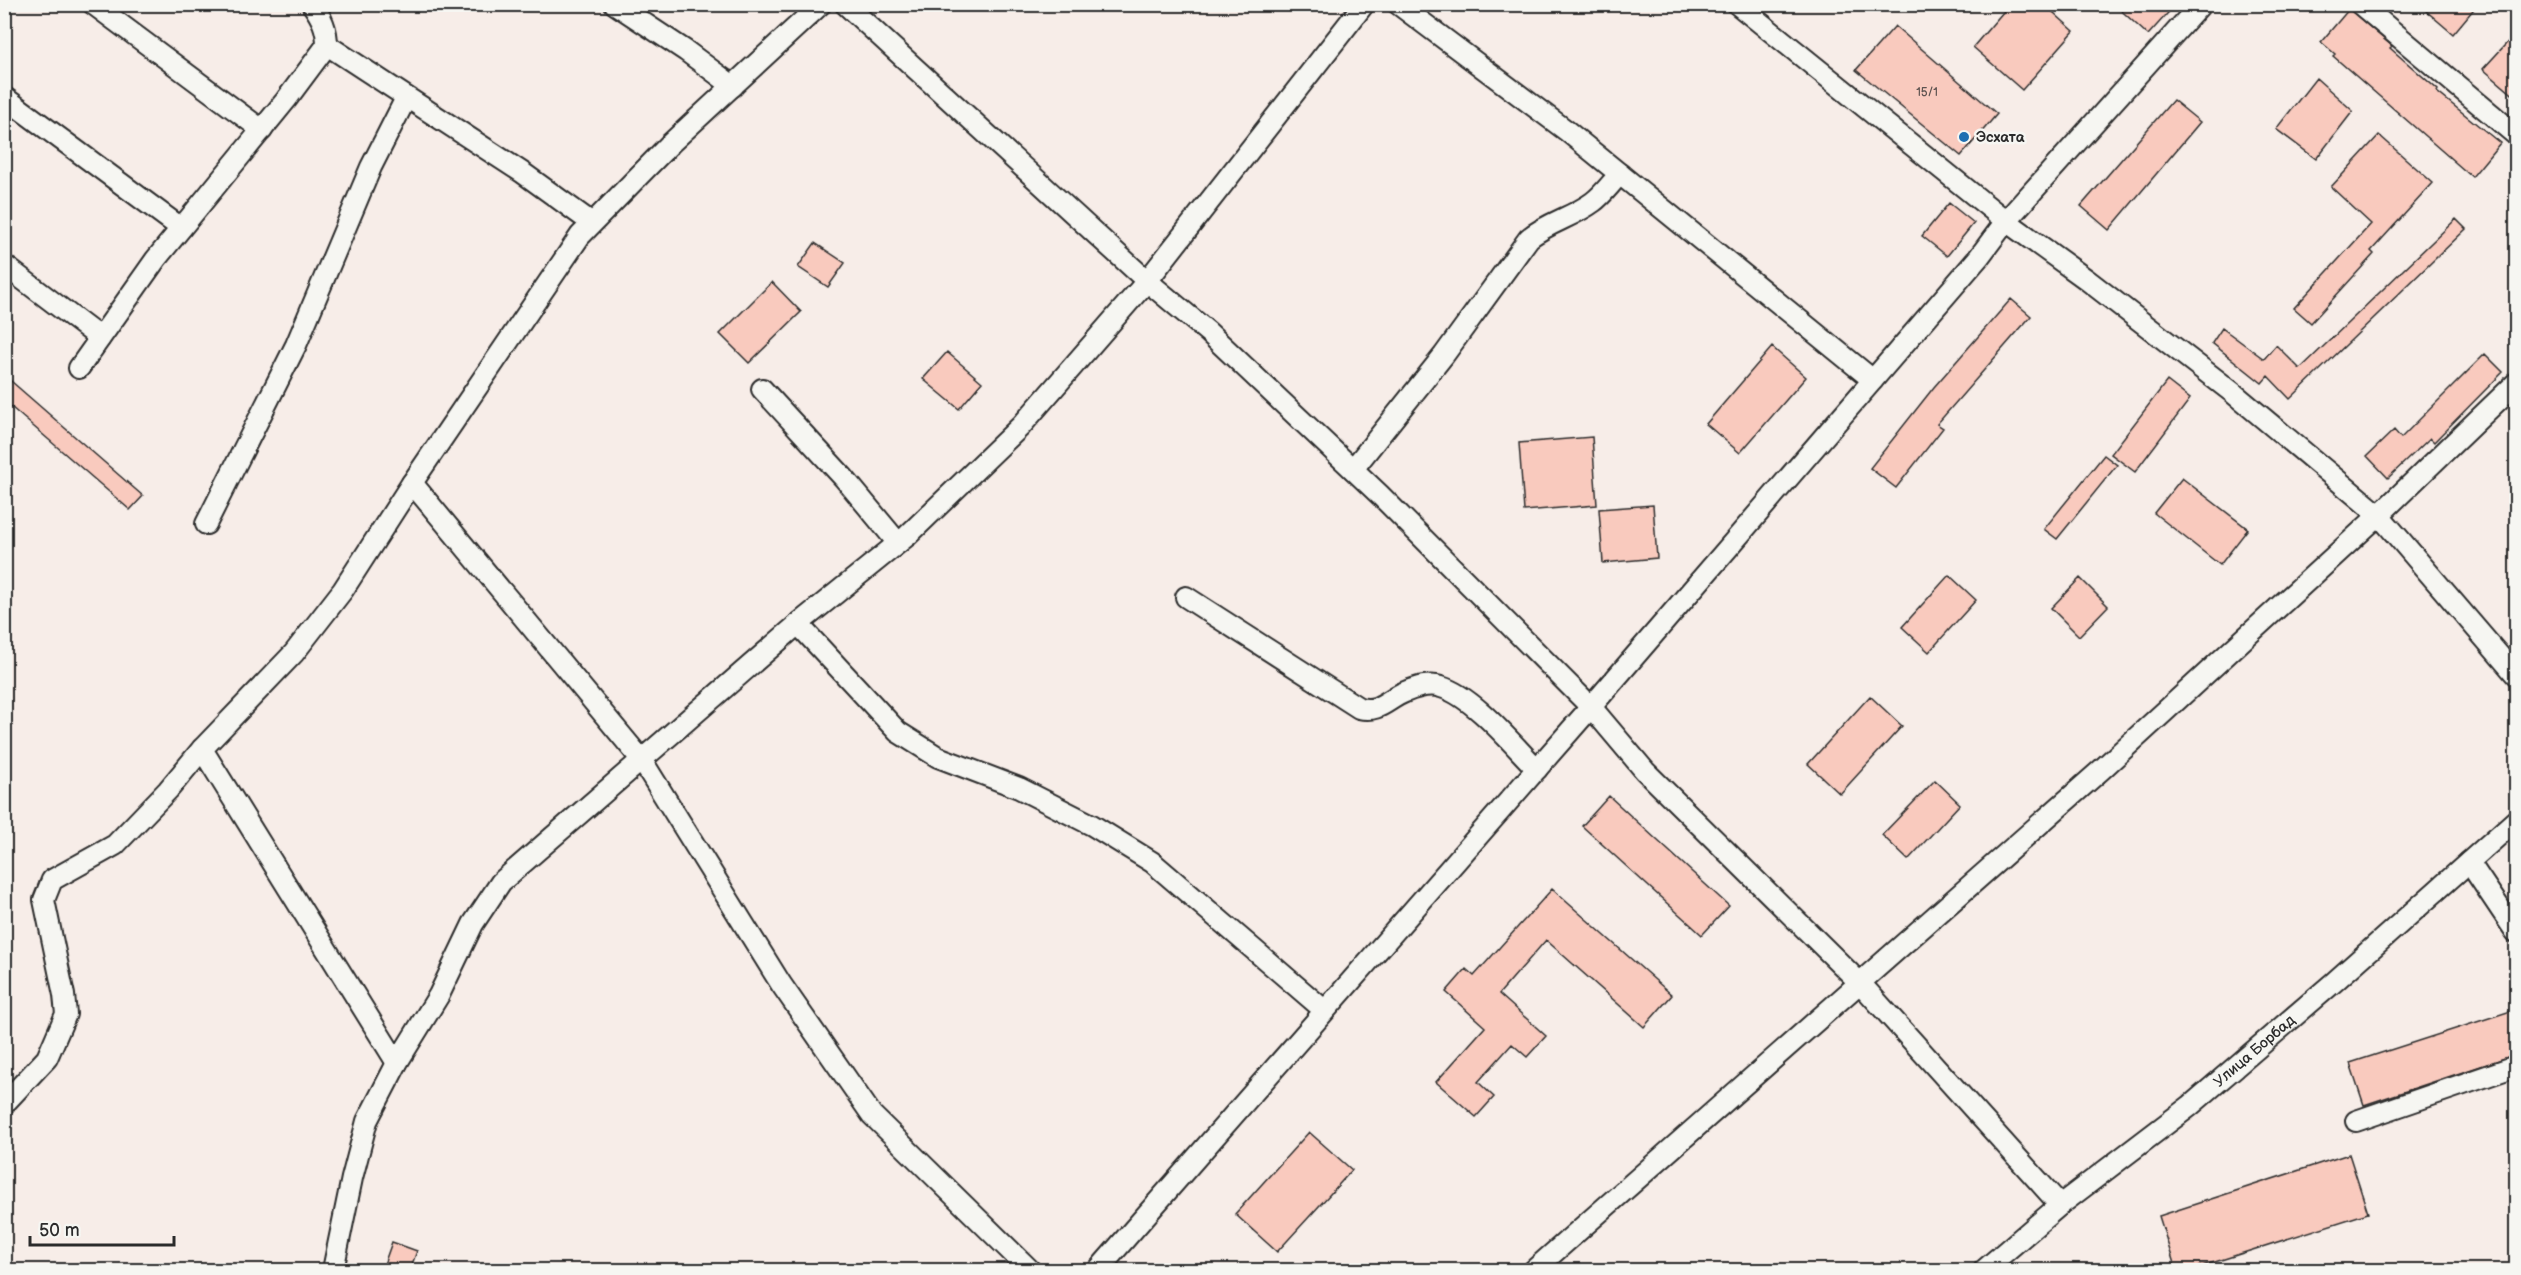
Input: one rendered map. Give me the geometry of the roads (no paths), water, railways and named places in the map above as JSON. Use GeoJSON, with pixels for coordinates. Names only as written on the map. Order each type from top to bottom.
{"type":"FeatureCollection","features":[{"type":"Feature","properties":{"kind":"street"},"geometry":{"type":"LineString","coordinates":[[93,4],[262,130]]}},
{"type":"Feature","properties":{"kind":"street"},"geometry":{"type":"LineString","coordinates":[[79,368],[181,228],[262,130],[327,45],[327,32],[312,4]]}},
{"type":"Feature","properties":{"kind":"street"},"geometry":{"type":"LineString","coordinates":[[615,4],[686,51],[733,86]]}},
{"type":"Feature","properties":{"kind":"street"},"geometry":{"type":"LineString","coordinates":[[4,1104],[46,1058],[66,1014],[64,994],[44,900],[52,880],[115,845],[168,790],[202,749],[294,653],[343,590],[412,483],[580,236],[671,143],[821,4]]}},
{"type":"Feature","properties":{"kind":"street"},"geometry":{"type":"LineString","coordinates":[[845,4],[1147,281],[1208,332],[1353,469],[1591,707],[1645,771],[1861,984],[2060,1205]]}},
{"type":"Feature","properties":{"kind":"street"},"geometry":{"type":"LineString","coordinates":[[333,1270],[351,1178],[367,1121],[397,1063],[439,995],[473,924],[501,882],[798,624],[898,543],[1021,426],[1147,281],[1364,4]]}},
{"type":"Feature","properties":{"kind":"street"},"geometry":{"type":"LineString","coordinates":[[1398,4],[1568,131],[1873,380]]}},
{"type":"Feature","properties":{"kind":"street"},"geometry":{"type":"LineString","coordinates":[[1737,4],[2006,221],[2086,279],[2232,392],[2379,515],[2517,675]]}},
{"type":"Feature","properties":{"kind":"street"},"geometry":{"type":"LineString","coordinates":[[1098,1270],[1591,707],[1979,257],[2006,221],[2201,4]]}},
{"type":"Feature","properties":{"kind":"street"},"geometry":{"type":"LineString","coordinates":[[2360,4],[2517,135]]}},
{"type":"Feature","properties":{"kind":"street"},"geometry":{"type":"LineString","coordinates":[[327,45],[523,172],[592,223]]}},
{"type":"Feature","properties":{"kind":"street"},"geometry":{"type":"LineString","coordinates":[[4,97],[181,228]]}},
{"type":"Feature","properties":{"kind":"street"},"geometry":{"type":"LineString","coordinates":[[206,524],[296,345],[371,166],[406,98]]}},
{"type":"Feature","properties":{"kind":"street"},"geometry":{"type":"LineString","coordinates":[[1353,469],[1444,355],[1529,238],[1544,226],[1571,215],[1594,201],[1620,174]]}},
{"type":"Feature","properties":{"kind":"street"},"geometry":{"type":"LineString","coordinates":[[4,265],[99,338]]}},
{"type":"Feature","properties":{"kind":"street"},"geometry":{"type":"LineString","coordinates":[[1534,1270],[1861,984],[1995,861],[2101,770],[2379,515],[2517,382]]}},
{"type":"Feature","properties":{"kind":"street"},"geometry":{"type":"LineString","coordinates":[[762,389],[844,478],[898,543]]}},
{"type":"Feature","properties":{"kind":"street"},"geometry":{"type":"LineString","coordinates":[[412,483],[641,759],[781,984],[872,1114],[1030,1270]]}},
{"type":"Feature","properties":{"kind":"street"},"geometry":{"type":"LineString","coordinates":[[1186,597],[1359,708],[1369,710],[1383,706],[1402,692],[1426,685],[1440,686],[1455,692],[1485,717],[1537,769]]}},
{"type":"Feature","properties":{"kind":"street"},"geometry":{"type":"LineString","coordinates":[[798,624],[898,732],[938,757],[1019,788],[1071,814],[1152,861],[1324,1010]]}},
{"type":"Feature","properties":{"kind":"street"},"geometry":{"type":"LineString","coordinates":[[202,749],[397,1063]]}},
{"type":"Feature","properties":{"kind":"street","name":"Улица Борбад"},"geometry":{"type":"LineString","coordinates":[[1984,1270],[2060,1205],[2190,1106],[2517,820]]}},
{"type":"Feature","properties":{"kind":"street"},"geometry":{"type":"LineString","coordinates":[[2469,862],[2517,932]]}},
{"type":"Feature","properties":{"kind":"street"},"geometry":{"type":"LineString","coordinates":[[2356,1121],[2517,1066]]}},
{"type":"Feature","properties":{"kind":"place","name":"Эсхата"},"geometry":{"type":"Point","coordinates":[1964,137]}}]}
